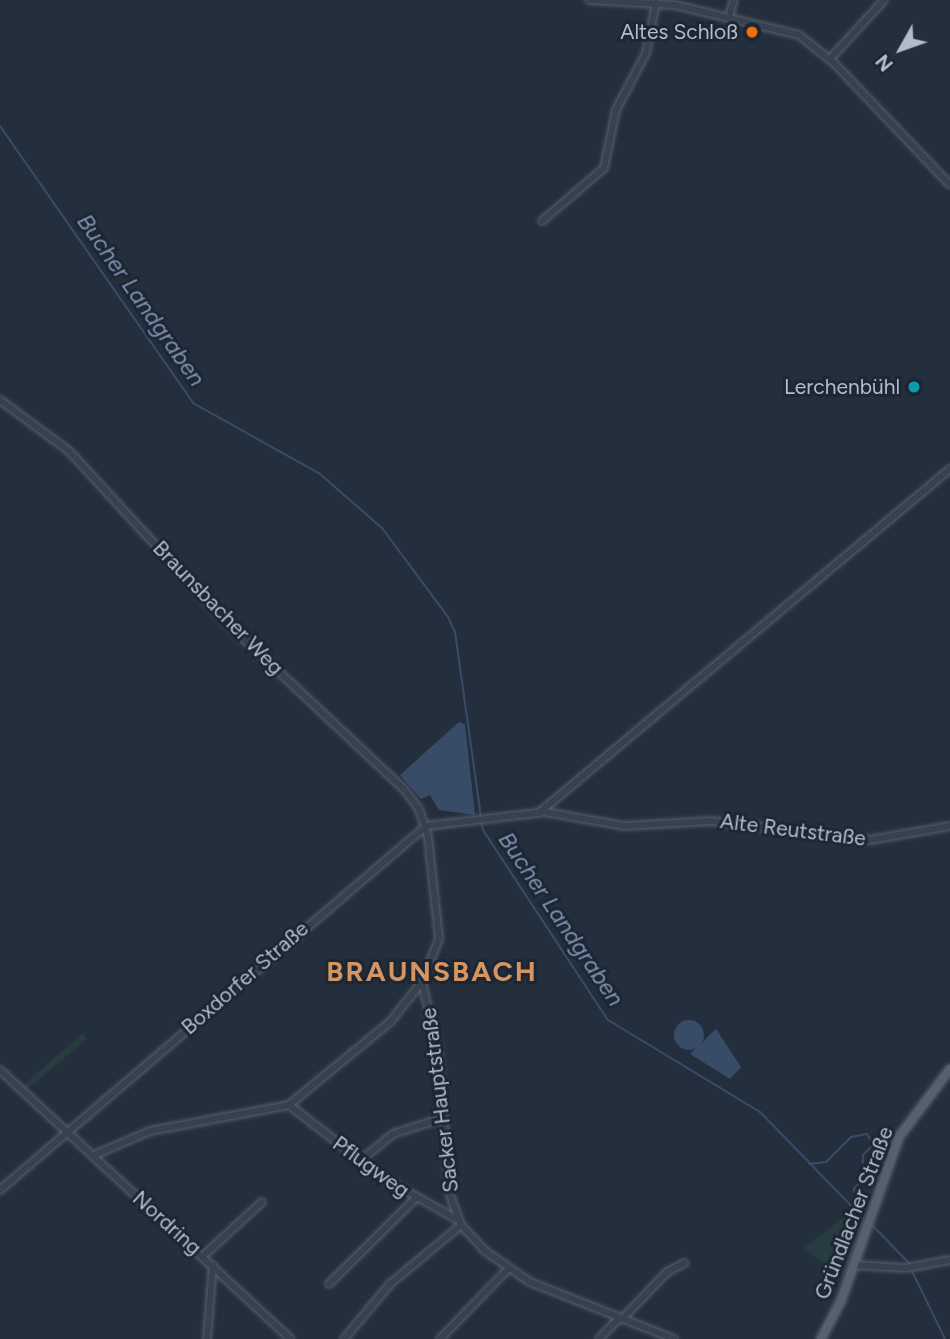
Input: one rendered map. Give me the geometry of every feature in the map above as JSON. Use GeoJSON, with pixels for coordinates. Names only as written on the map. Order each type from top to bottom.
{"type":"FeatureCollection","features":[{"type":"Feature","properties":{"kind":"main road","name":"Gründlacher Straße"},"geometry":{"type":"LineString","coordinates":[[821,1339],[855,1265],[899,1137],[950,1069]]}},
{"type":"Feature","properties":{"kind":"street"},"geometry":{"type":"LineString","coordinates":[[589,0],[656,3],[795,33],[830,59],[950,185]]}},
{"type":"Feature","properties":{"kind":"street"},"geometry":{"type":"LineString","coordinates":[[729,17],[734,0]]}},
{"type":"Feature","properties":{"kind":"street"},"geometry":{"type":"LineString","coordinates":[[830,59],[884,0]]}},
{"type":"Feature","properties":{"kind":"street"},"geometry":{"type":"LineString","coordinates":[[542,221],[604,168],[616,110],[646,53],[656,3]]}},
{"type":"Feature","properties":{"kind":"street","name":"Braunsbacher Weg"},"geometry":{"type":"LineString","coordinates":[[0,400],[74,456],[228,624],[404,789],[426,826]]}},
{"type":"Feature","properties":{"kind":"street"},"geometry":{"type":"LineString","coordinates":[[540,812],[950,469]]}},
{"type":"Feature","properties":{"kind":"street","name":"Alte Reutstraße"},"geometry":{"type":"LineString","coordinates":[[426,826],[540,812],[624,825],[711,821],[870,840],[950,826]]}},
{"type":"Feature","properties":{"kind":"street"},"geometry":{"type":"LineString","coordinates":[[92,1156],[150,1131],[289,1105],[386,1025],[422,982],[439,939],[426,826]]}},
{"type":"Feature","properties":{"kind":"street","name":"Boxdorfer Straße"},"geometry":{"type":"LineString","coordinates":[[0,1190],[426,826]]}},
{"type":"Feature","properties":{"kind":"street","name":"Sacker Hauptstraße"},"geometry":{"type":"LineString","coordinates":[[422,982],[436,1040],[450,1195],[459,1223]]}},
{"type":"Feature","properties":{"kind":"street"},"geometry":{"type":"LineString","coordinates":[[0,1070],[65,1132]]}},
{"type":"Feature","properties":{"kind":"street","name":"Pflugweg"},"geometry":{"type":"LineString","coordinates":[[289,1105],[415,1199],[459,1223]]}},
{"type":"Feature","properties":{"kind":"street"},"geometry":{"type":"LineString","coordinates":[[361,1160],[393,1134],[443,1118]]}},
{"type":"Feature","properties":{"kind":"street","name":"Nordring"},"geometry":{"type":"LineString","coordinates":[[65,1132],[213,1265],[207,1339]]}},
{"type":"Feature","properties":{"kind":"street"},"geometry":{"type":"LineString","coordinates":[[329,1284],[415,1199]]}},
{"type":"Feature","properties":{"kind":"street"},"geometry":{"type":"LineString","coordinates":[[203,1256],[262,1202]]}},
{"type":"Feature","properties":{"kind":"street"},"geometry":{"type":"LineString","coordinates":[[344,1339],[390,1284],[459,1223],[509,1268],[555,1295],[674,1339]]}},
{"type":"Feature","properties":{"kind":"street"},"geometry":{"type":"LineString","coordinates":[[855,1265],[906,1268],[950,1260]]}},
{"type":"Feature","properties":{"kind":"street"},"geometry":{"type":"LineString","coordinates":[[599,1339],[667,1272],[685,1263]]}},
{"type":"Feature","properties":{"kind":"street"},"geometry":{"type":"LineString","coordinates":[[213,1265],[291,1339]]}},
{"type":"Feature","properties":{"kind":"street"},"geometry":{"type":"LineString","coordinates":[[440,1339],[509,1268]]}},
{"type":"Feature","properties":{"kind":"green space"},"geometry":{"type":"Polygon","coordinates":[[[83,1033],[87,1039],[24,1092],[20,1088],[83,1033]]]}},
{"type":"Feature","properties":{"kind":"green space"},"geometry":{"type":"Polygon","coordinates":[[[853,1210],[866,1221],[847,1280],[803,1249],[853,1210]]]}},
{"type":"Feature","properties":{"kind":"water"},"geometry":{"type":"Polygon","coordinates":[[[459,722],[465,724],[475,815],[439,810],[430,795],[421,799],[400,775],[459,722]]]}},
{"type":"Feature","properties":{"kind":"water"},"geometry":{"type":"Polygon","coordinates":[[[689,1020],[695,1021],[703,1029],[703,1041],[695,1049],[689,1050],[683,1049],[675,1041],[674,1035],[675,1029],[683,1021],[689,1020]]]}},
{"type":"Feature","properties":{"kind":"water"},"geometry":{"type":"Polygon","coordinates":[[[716,1029],[741,1067],[730,1079],[690,1054],[716,1029]]]}},
{"type":"Feature","properties":{"kind":"waterway","name":"Bucher Landgraben"},"geometry":{"type":"LineString","coordinates":[[0,126],[193,403],[320,474],[382,528],[448,617],[455,632],[483,830],[608,1020],[760,1112],[863,1218]]}},
{"type":"Feature","properties":{"kind":"waterway"},"geometry":{"type":"LineString","coordinates":[[809,1164],[826,1162],[851,1137],[867,1134],[873,1145],[863,1155],[862,1180],[854,1189],[857,1210]]}},
{"type":"Feature","properties":{"kind":"waterway","name":"Bucher Landgraben"},"geometry":{"type":"LineString","coordinates":[[873,1226],[910,1264]]}},
{"type":"Feature","properties":{"kind":"waterway","name":"Bucher Landgraben"},"geometry":{"type":"LineString","coordinates":[[912,1271],[945,1339]]}},
{"type":"Feature","properties":{"kind":"place","name":"Altes Schloß"},"geometry":{"type":"Point","coordinates":[752,32]}},
{"type":"Feature","properties":{"kind":"place","name":"Lerchenbühl"},"geometry":{"type":"Point","coordinates":[914,387]}},
{"type":"Feature","properties":{"kind":"district","name":"BRAUNSBACH"},"geometry":{"type":"Point","coordinates":[432,971]}}]}
